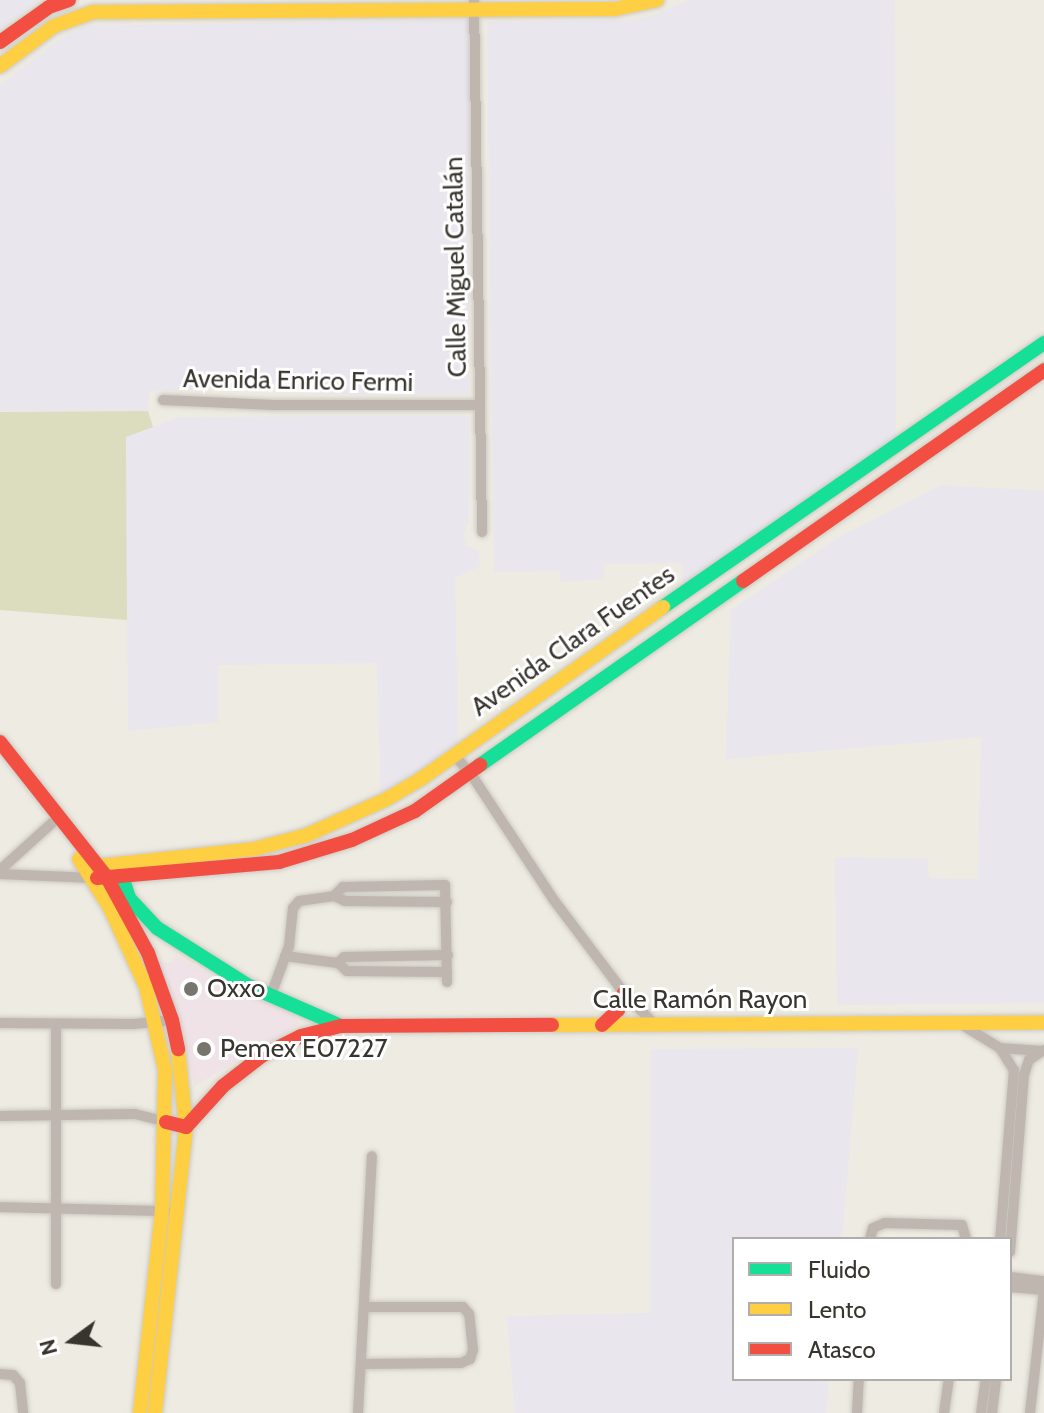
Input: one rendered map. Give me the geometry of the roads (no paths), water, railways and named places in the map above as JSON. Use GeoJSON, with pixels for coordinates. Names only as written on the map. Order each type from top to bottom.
{"type":"FeatureCollection","features":[{"type":"Feature","properties":{"kind":"street"},"geometry":{"type":"LineString","coordinates":[[0,42],[49,7],[69,0]]}},
{"type":"Feature","properties":{"kind":"street"},"geometry":{"type":"LineString","coordinates":[[0,66],[54,26],[93,12],[216,5],[474,5],[615,9],[657,0]]}},
{"type":"Feature","properties":{"kind":"street","name":"Calle Miguel Catalán"},"geometry":{"type":"LineString","coordinates":[[474,5],[482,532]]}},
{"type":"Feature","properties":{"kind":"street","name":"Avenida Clara Fuentes"},"geometry":{"type":"LineString","coordinates":[[103,871],[241,851],[307,835],[385,800],[1044,343]]}},
{"type":"Feature","properties":{"kind":"street","name":"Avenida Clara Fuentes"},"geometry":{"type":"LineString","coordinates":[[103,871],[256,865],[318,851],[377,830],[415,811],[1044,370]]}},
{"type":"Feature","properties":{"kind":"street","name":"Avenida Enrico Fermi"},"geometry":{"type":"LineString","coordinates":[[163,400],[274,405],[480,405]]}},
{"type":"Feature","properties":{"kind":"street"},"geometry":{"type":"LineString","coordinates":[[0,742],[103,871],[148,953],[172,1020],[182,1072],[186,1127],[169,1211],[140,1413]]}},
{"type":"Feature","properties":{"kind":"street"},"geometry":{"type":"LineString","coordinates":[[454,755],[471,774],[553,899],[624,993],[655,1025]]}},
{"type":"Feature","properties":{"kind":"street"},"geometry":{"type":"LineString","coordinates":[[0,757],[52,823],[103,871],[155,1023],[165,1070],[169,1211],[155,1413]]}},
{"type":"Feature","properties":{"kind":"street"},"geometry":{"type":"LineString","coordinates":[[0,872],[52,823]]}},
{"type":"Feature","properties":{"kind":"street"},"geometry":{"type":"LineString","coordinates":[[0,872],[70,875],[103,871]]}},
{"type":"Feature","properties":{"kind":"street","name":"Calle Ramón Rayon"},"geometry":{"type":"LineString","coordinates":[[103,871],[157,928],[208,962],[271,995],[348,1026],[1044,1022]]}},
{"type":"Feature","properties":{"kind":"street"},"geometry":{"type":"LineString","coordinates":[[271,995],[285,956],[295,904],[334,896],[343,887],[444,885],[448,888],[447,977],[347,971],[338,963],[285,956]]}},
{"type":"Feature","properties":{"kind":"street"},"geometry":{"type":"LineString","coordinates":[[334,896],[345,901],[447,902]]}},
{"type":"Feature","properties":{"kind":"street"},"geometry":{"type":"LineString","coordinates":[[338,963],[344,957],[448,955]]}},
{"type":"Feature","properties":{"kind":"street"},"geometry":{"type":"LineString","coordinates":[[602,1025],[618,1010],[624,993]]}},
{"type":"Feature","properties":{"kind":"street"},"geometry":{"type":"LineString","coordinates":[[0,1023],[155,1023],[172,1020]]}},
{"type":"Feature","properties":{"kind":"street"},"geometry":{"type":"LineString","coordinates":[[957,1022],[1000,1048],[1009,1059],[1014,1077],[1000,1237]]}},
{"type":"Feature","properties":{"kind":"street"},"geometry":{"type":"LineString","coordinates":[[56,1024],[56,1284]]}},
{"type":"Feature","properties":{"kind":"street"},"geometry":{"type":"LineString","coordinates":[[186,1127],[223,1086],[263,1055],[301,1036],[348,1026]]}},
{"type":"Feature","properties":{"kind":"street"},"geometry":{"type":"LineString","coordinates":[[1000,1048],[1043,1051]]}},
{"type":"Feature","properties":{"kind":"street"},"geometry":{"type":"LineString","coordinates":[[1011,1237],[1024,1075],[1029,1060],[1043,1051]]}},
{"type":"Feature","properties":{"kind":"street"},"geometry":{"type":"LineString","coordinates":[[0,1116],[135,1114],[186,1127]]}},
{"type":"Feature","properties":{"kind":"street"},"geometry":{"type":"LineString","coordinates":[[358,1413],[372,1156]]}},
{"type":"Feature","properties":{"kind":"street"},"geometry":{"type":"LineString","coordinates":[[0,1207],[169,1211]]}},
{"type":"Feature","properties":{"kind":"street"},"geometry":{"type":"LineString","coordinates":[[871,1237],[873,1228],[885,1223],[962,1225],[965,1237]]}},
{"type":"Feature","properties":{"kind":"street"},"geometry":{"type":"LineString","coordinates":[[1012,1277],[1044,1281]]}},
{"type":"Feature","properties":{"kind":"street"},"geometry":{"type":"LineString","coordinates":[[1012,1287],[1044,1290],[1039,1386],[1030,1413]]}},
{"type":"Feature","properties":{"kind":"street"},"geometry":{"type":"LineString","coordinates":[[361,1364],[461,1363],[470,1359],[473,1350],[469,1314],[463,1307],[364,1307]]}},
{"type":"Feature","properties":{"kind":"street"},"geometry":{"type":"LineString","coordinates":[[0,1374],[17,1378],[22,1392],[23,1413]]}},
{"type":"Feature","properties":{"kind":"street"},"geometry":{"type":"LineString","coordinates":[[857,1413],[859,1381]]}},
{"type":"Feature","properties":{"kind":"street"},"geometry":{"type":"LineString","coordinates":[[944,1413],[949,1381]]}},
{"type":"Feature","properties":{"kind":"street"},"geometry":{"type":"LineString","coordinates":[[981,1413],[986,1381]]}},
{"type":"Feature","properties":{"kind":"street"},"geometry":{"type":"LineString","coordinates":[[992,1413],[996,1381]]}},
{"type":"Feature","properties":{"kind":"place","name":"Oxxo"},"geometry":{"type":"Point","coordinates":[191,989]}},
{"type":"Feature","properties":{"kind":"place","name":"Pemex E07227"},"geometry":{"type":"Point","coordinates":[204,1049]}}]}
